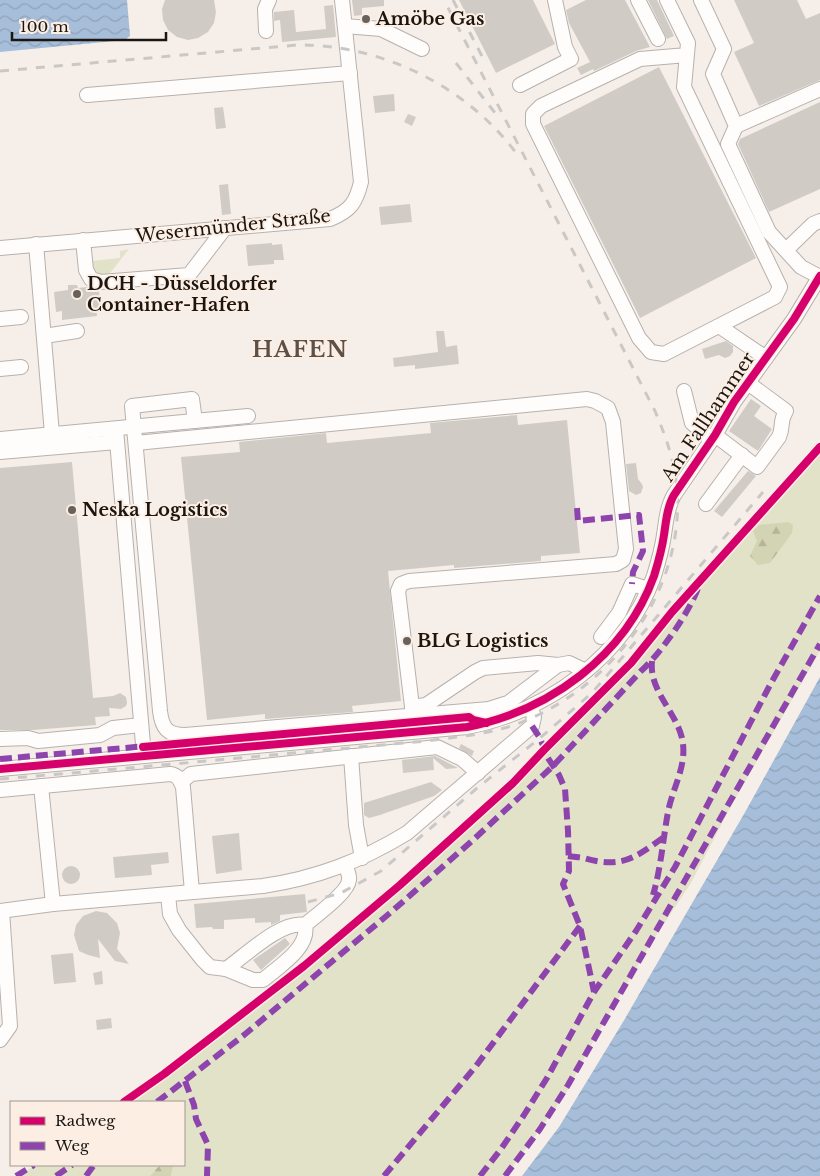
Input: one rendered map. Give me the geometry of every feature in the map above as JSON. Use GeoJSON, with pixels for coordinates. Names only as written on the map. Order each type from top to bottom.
{"type":"FeatureCollection","features":[{"type":"Feature","properties":{"kind":"street"},"geometry":{"type":"LineString","coordinates":[[266,31],[265,10],[269,0]]}},
{"type":"Feature","properties":{"kind":"street","name":"Wesermünder Straße"},"geometry":{"type":"LineString","coordinates":[[0,248],[330,219],[342,214],[357,198],[361,182],[342,0]]}},
{"type":"Feature","properties":{"kind":"street"},"geometry":{"type":"LineString","coordinates":[[520,85],[571,59],[565,47],[555,0]]}},
{"type":"Feature","properties":{"kind":"street"},"geometry":{"type":"LineString","coordinates":[[638,0],[658,39]]}},
{"type":"Feature","properties":{"kind":"street"},"geometry":{"type":"LineString","coordinates":[[667,0],[688,44],[687,55],[684,87],[780,287],[775,297],[664,354],[651,352],[639,338],[533,124],[533,114],[541,106],[640,59],[687,55]]}},
{"type":"Feature","properties":{"kind":"street"},"geometry":{"type":"LineString","coordinates":[[701,0],[724,49],[713,74],[736,126]]}},
{"type":"Feature","properties":{"kind":"street"},"geometry":{"type":"LineString","coordinates":[[345,26],[381,29],[422,49]]}},
{"type":"Feature","properties":{"kind":"street"},"geometry":{"type":"LineString","coordinates":[[87,95],[350,73]]}},
{"type":"Feature","properties":{"kind":"street"},"geometry":{"type":"LineString","coordinates":[[820,89],[736,126],[728,144],[769,232],[801,267],[820,277]]}},
{"type":"Feature","properties":{"kind":"street"},"geometry":{"type":"LineString","coordinates":[[786,250],[813,224],[820,220]]}},
{"type":"Feature","properties":{"kind":"street"},"geometry":{"type":"LineString","coordinates":[[83,240],[86,270],[91,279],[101,282],[189,275],[225,228]]}},
{"type":"Feature","properties":{"kind":"street"},"geometry":{"type":"LineString","coordinates":[[36,244],[52,434]]}},
{"type":"Feature","properties":{"kind":"street","name":"Am Fallhammer"},"geometry":{"type":"LineString","coordinates":[[0,769],[467,727],[488,723],[530,708],[560,691],[586,671],[632,620],[648,589],[662,548],[672,499],[820,277]]}},
{"type":"Feature","properties":{"kind":"street"},"geometry":{"type":"LineString","coordinates":[[0,319],[20,316]]}},
{"type":"Feature","properties":{"kind":"street"},"geometry":{"type":"LineString","coordinates":[[719,326],[766,358]]}},
{"type":"Feature","properties":{"kind":"street"},"geometry":{"type":"LineString","coordinates":[[44,336],[77,331]]}},
{"type":"Feature","properties":{"kind":"street"},"geometry":{"type":"LineString","coordinates":[[0,369],[21,367]]}},
{"type":"Feature","properties":{"kind":"street"},"geometry":{"type":"LineString","coordinates":[[684,391],[692,423],[742,455],[757,467],[779,437],[782,418],[786,411],[748,383]]}},
{"type":"Feature","properties":{"kind":"street"},"geometry":{"type":"LineString","coordinates":[[195,422],[192,399],[132,406],[161,722],[171,734],[185,735],[413,711],[489,709],[508,703],[558,665]]}},
{"type":"Feature","properties":{"kind":"street"},"geometry":{"type":"LineString","coordinates":[[136,443],[588,399],[608,408],[613,422],[626,549],[623,560],[616,564],[409,580],[401,584],[398,591],[413,711]]}},
{"type":"Feature","properties":{"kind":"street"},"geometry":{"type":"LineString","coordinates":[[0,452],[116,435],[135,427],[248,416]]}},
{"type":"Feature","properties":{"kind":"street"},"geometry":{"type":"LineString","coordinates":[[0,439],[52,434],[116,435]]}},
{"type":"Feature","properties":{"kind":"street"},"geometry":{"type":"LineString","coordinates":[[116,435],[144,756]]}},
{"type":"Feature","properties":{"kind":"street"},"geometry":{"type":"LineString","coordinates":[[706,504],[742,455]]}},
{"type":"Feature","properties":{"kind":"street"},"geometry":{"type":"LineString","coordinates":[[601,637],[619,613],[632,584],[648,589]]}},
{"type":"Feature","properties":{"kind":"street"},"geometry":{"type":"LineString","coordinates":[[413,711],[426,705],[483,668],[538,663],[558,665],[569,663],[586,671]]}},
{"type":"Feature","properties":{"kind":"street"},"geometry":{"type":"LineString","coordinates":[[0,1040],[10,1026],[1,911],[53,904],[263,886],[295,881],[345,865],[362,858],[407,833],[478,773],[532,726],[534,717],[530,708]]}},
{"type":"Feature","properties":{"kind":"street"},"geometry":{"type":"LineString","coordinates":[[0,739],[28,738],[38,741],[100,735],[113,728],[141,724]]}},
{"type":"Feature","properties":{"kind":"street"},"geometry":{"type":"LineString","coordinates":[[181,782],[191,774],[438,748],[462,759],[478,773]]}},
{"type":"Feature","properties":{"kind":"street"},"geometry":{"type":"LineString","coordinates":[[351,756],[356,825],[362,858]]}},
{"type":"Feature","properties":{"kind":"street"},"geometry":{"type":"LineString","coordinates":[[0,790],[175,775],[181,782],[192,892]]}},
{"type":"Feature","properties":{"kind":"street"},"geometry":{"type":"LineString","coordinates":[[41,786],[53,904]]}},
{"type":"Feature","properties":{"kind":"street"},"geometry":{"type":"LineString","coordinates":[[305,925],[341,893],[348,884],[350,878],[345,865]]}},
{"type":"Feature","properties":{"kind":"street"},"geometry":{"type":"LineString","coordinates":[[168,895],[170,914],[179,930],[202,959],[210,966],[226,969],[253,980],[263,980],[299,949],[306,929],[305,925]]}},
{"type":"Feature","properties":{"kind":"street"},"geometry":{"type":"LineString","coordinates":[[226,969],[279,930],[298,923],[305,925]]}},
{"type":"Feature","properties":{"kind":"green space"},"geometry":{"type":"Polygon","coordinates":[[[129,249],[107,277],[95,271],[92,261],[120,258],[120,251],[129,249]]]}},
{"type":"Feature","properties":{"kind":"green space"},"geometry":{"type":"Polygon","coordinates":[[[820,448],[820,651],[731,806],[691,883],[651,943],[593,1042],[565,1095],[506,1176],[171,1176],[172,1166],[185,1166],[185,1101],[124,1101],[266,998],[400,886],[514,784],[631,664],[673,613],[820,448]]]}},
{"type":"Feature","properties":{"kind":"green space"},"geometry":{"type":"Polygon","coordinates":[[[788,522],[793,525],[792,533],[770,563],[758,565],[750,556],[757,541],[753,531],[759,525],[788,522]]]}},
{"type":"Feature","properties":{"kind":"green space"},"geometry":{"type":"Polygon","coordinates":[[[34,1166],[159,1166],[150,1176],[18,1176],[34,1166]]]}},
{"type":"Feature","properties":{"kind":"green space"},"geometry":{"type":"Polygon","coordinates":[[[159,1166],[173,1166],[171,1176],[150,1176],[159,1166]]]}},
{"type":"Feature","properties":{"kind":"water"},"geometry":{"type":"Polygon","coordinates":[[[0,0],[127,0],[130,36],[125,40],[0,52],[0,0]]]}},
{"type":"Feature","properties":{"kind":"water"},"geometry":{"type":"Polygon","coordinates":[[[820,677],[820,1176],[522,1176],[559,1127],[623,1022],[744,814],[820,677]]]}},
{"type":"Feature","properties":{"kind":"building"},"geometry":{"type":"Polygon","coordinates":[[[165,0],[214,0],[216,12],[214,23],[208,32],[198,38],[188,40],[177,37],[168,30],[163,20],[162,9],[165,0]]]}},
{"type":"Feature","properties":{"kind":"building"},"geometry":{"type":"Polygon","coordinates":[[[352,0],[384,0],[384,6],[362,8],[362,15],[354,16],[352,0]]]}},
{"type":"Feature","properties":{"kind":"building"},"geometry":{"type":"Polygon","coordinates":[[[459,0],[533,0],[555,44],[496,73],[459,0]]]}},
{"type":"Feature","properties":{"kind":"building"},"geometry":{"type":"Polygon","coordinates":[[[586,0],[625,0],[650,47],[636,51],[594,71],[593,69],[581,75],[577,68],[590,62],[569,23],[566,10],[586,0]]]}},
{"type":"Feature","properties":{"kind":"building"},"geometry":{"type":"Polygon","coordinates":[[[648,0],[657,0],[674,36],[667,39],[648,0]]]}},
{"type":"Feature","properties":{"kind":"building"},"geometry":{"type":"Polygon","coordinates":[[[734,0],[797,0],[806,19],[820,13],[820,80],[759,106],[734,52],[754,43],[734,0]]]}},
{"type":"Feature","properties":{"kind":"building"},"geometry":{"type":"Polygon","coordinates":[[[333,5],[336,37],[282,42],[280,20],[274,21],[274,12],[294,10],[296,32],[326,29],[324,6],[333,5]]]}},
{"type":"Feature","properties":{"kind":"building"},"geometry":{"type":"Polygon","coordinates":[[[659,67],[756,258],[640,318],[544,126],[659,67]]]}},
{"type":"Feature","properties":{"kind":"building"},"geometry":{"type":"Polygon","coordinates":[[[394,94],[395,111],[375,113],[373,96],[394,94]]]}},
{"type":"Feature","properties":{"kind":"building"},"geometry":{"type":"Polygon","coordinates":[[[820,102],[820,189],[769,212],[738,144],[740,139],[820,102]]]}},
{"type":"Feature","properties":{"kind":"building"},"geometry":{"type":"Polygon","coordinates":[[[223,107],[226,128],[216,129],[214,108],[223,107]]]}},
{"type":"Feature","properties":{"kind":"building"},"geometry":{"type":"Polygon","coordinates":[[[408,114],[416,117],[412,126],[404,122],[408,114]]]}},
{"type":"Feature","properties":{"kind":"building"},"geometry":{"type":"Polygon","coordinates":[[[228,184],[231,214],[222,215],[219,185],[228,184]]]}},
{"type":"Feature","properties":{"kind":"building"},"geometry":{"type":"Polygon","coordinates":[[[410,204],[412,222],[381,225],[379,207],[410,204]]]}},
{"type":"Feature","properties":{"kind":"building"},"geometry":{"type":"Polygon","coordinates":[[[272,243],[272,245],[282,244],[284,260],[274,260],[274,264],[248,266],[246,245],[272,243]]]}},
{"type":"Feature","properties":{"kind":"building"},"geometry":{"type":"Polygon","coordinates":[[[68,285],[77,285],[78,288],[87,287],[95,289],[95,291],[99,290],[100,308],[96,308],[97,316],[62,320],[62,311],[56,312],[54,292],[68,290],[68,285]]]}},
{"type":"Feature","properties":{"kind":"building"},"geometry":{"type":"Polygon","coordinates":[[[436,331],[444,331],[446,347],[457,345],[459,364],[415,369],[415,365],[394,367],[393,358],[438,352],[436,331]]]}},
{"type":"Feature","properties":{"kind":"building"},"geometry":{"type":"Polygon","coordinates":[[[726,341],[733,346],[733,352],[730,356],[725,358],[719,355],[705,359],[702,349],[726,341]]]}},
{"type":"Feature","properties":{"kind":"building"},"geometry":{"type":"Polygon","coordinates":[[[751,399],[761,406],[754,416],[772,429],[758,451],[729,431],[751,399]]]}},
{"type":"Feature","properties":{"kind":"building"},"geometry":{"type":"Polygon","coordinates":[[[517,415],[518,425],[567,420],[580,553],[541,556],[541,561],[454,568],[454,565],[388,571],[401,701],[352,706],[353,712],[265,719],[265,714],[207,720],[181,457],[240,452],[239,442],[326,433],[327,443],[431,433],[430,423],[517,415]]]}},
{"type":"Feature","properties":{"kind":"building"},"geometry":{"type":"Polygon","coordinates":[[[72,462],[93,698],[113,696],[120,693],[126,697],[127,703],[121,709],[109,708],[110,716],[95,717],[96,725],[33,730],[0,730],[0,468],[72,462]]]}},
{"type":"Feature","properties":{"kind":"building"},"geometry":{"type":"Polygon","coordinates":[[[636,463],[638,479],[643,487],[641,493],[636,495],[629,491],[626,464],[636,463]]]}},
{"type":"Feature","properties":{"kind":"building"},"geometry":{"type":"Polygon","coordinates":[[[748,471],[756,476],[722,517],[714,511],[748,471]]]}},
{"type":"Feature","properties":{"kind":"building"},"geometry":{"type":"Polygon","coordinates":[[[461,744],[474,751],[472,756],[459,748],[461,744]]]}},
{"type":"Feature","properties":{"kind":"building"},"geometry":{"type":"Polygon","coordinates":[[[435,756],[458,768],[446,769],[433,758],[434,770],[403,773],[402,760],[435,756]]]}},
{"type":"Feature","properties":{"kind":"building"},"geometry":{"type":"Polygon","coordinates":[[[431,782],[442,790],[434,796],[369,818],[364,815],[364,803],[431,782]]]}},
{"type":"Feature","properties":{"kind":"building"},"geometry":{"type":"Polygon","coordinates":[[[239,833],[242,870],[216,874],[212,836],[239,833]]]}},
{"type":"Feature","properties":{"kind":"building"},"geometry":{"type":"Polygon","coordinates":[[[168,852],[169,863],[151,865],[152,875],[115,878],[113,857],[168,852]]]}},
{"type":"Feature","properties":{"kind":"building"},"geometry":{"type":"Polygon","coordinates":[[[67,866],[75,866],[80,871],[78,882],[67,884],[62,879],[62,871],[67,866]]]}},
{"type":"Feature","properties":{"kind":"building"},"geometry":{"type":"Polygon","coordinates":[[[305,894],[307,912],[280,915],[280,921],[271,925],[271,922],[255,923],[255,918],[224,920],[224,929],[213,929],[212,927],[196,928],[194,904],[305,894]]]}},
{"type":"Feature","properties":{"kind":"building"},"geometry":{"type":"Polygon","coordinates":[[[96,911],[107,913],[117,923],[120,933],[117,949],[129,964],[115,961],[98,939],[100,958],[79,951],[74,935],[76,925],[83,916],[96,911]]]}},
{"type":"Feature","properties":{"kind":"building"},"geometry":{"type":"Polygon","coordinates":[[[285,938],[290,944],[261,970],[253,960],[285,938]]]}},
{"type":"Feature","properties":{"kind":"building"},"geometry":{"type":"Polygon","coordinates":[[[73,953],[76,982],[54,984],[51,955],[73,953]]]}},
{"type":"Feature","properties":{"kind":"building"},"geometry":{"type":"Polygon","coordinates":[[[102,971],[103,984],[95,985],[93,973],[102,971]]]}},
{"type":"Feature","properties":{"kind":"building"},"geometry":{"type":"Polygon","coordinates":[[[111,1018],[112,1028],[97,1030],[96,1020],[111,1018]]]}},
{"type":"Feature","properties":{"kind":"railway"},"geometry":{"type":"LineString","coordinates":[[0,779],[426,741],[490,732],[511,726],[546,711],[579,690],[608,665],[633,635],[653,602],[668,566],[676,529],[676,480],[666,440],[655,411],[444,0]]}},
{"type":"Feature","properties":{"kind":"railway"},"geometry":{"type":"LineString","coordinates":[[453,0],[485,62]]}},
{"type":"Feature","properties":{"kind":"railway"},"geometry":{"type":"LineString","coordinates":[[0,71],[297,45],[361,52],[421,74],[449,91],[475,110],[499,132],[519,157]]}},
{"type":"Feature","properties":{"kind":"railway"},"geometry":{"type":"LineString","coordinates":[[456,63],[499,118]]}},
{"type":"Feature","properties":{"kind":"railway"},"geometry":{"type":"LineString","coordinates":[[308,902],[341,893],[381,871],[592,693],[763,492]]}},
{"type":"Feature","properties":{"kind":"marked path"},"geometry":{"type":"LineString","coordinates":[[577,508],[578,521],[639,515],[643,551],[633,572],[632,584]]}},
{"type":"Feature","properties":{"kind":"marked path"},"geometry":{"type":"LineString","coordinates":[[158,1101],[244,1035],[390,913],[553,766],[657,654],[681,621],[698,588]]}},
{"type":"Feature","properties":{"kind":"marked path"},"geometry":{"type":"LineString","coordinates":[[480,1176],[524,1115],[547,1078],[594,992],[636,931],[675,867],[770,685],[820,596]]}},
{"type":"Feature","properties":{"kind":"marked path"},"geometry":{"type":"LineString","coordinates":[[505,1176],[540,1129],[568,1085],[820,644]]}},
{"type":"Feature","properties":{"kind":"marked path"},"geometry":{"type":"LineString","coordinates":[[652,661],[654,682],[679,728],[683,748],[682,766],[670,802],[653,895]]}},
{"type":"Feature","properties":{"kind":"marked path"},"geometry":{"type":"LineString","coordinates":[[532,726],[540,738],[548,758],[565,789],[569,871],[563,884],[580,926],[594,992]]}},
{"type":"Feature","properties":{"kind":"marked path"},"geometry":{"type":"LineString","coordinates":[[0,759],[147,746]]}},
{"type":"Feature","properties":{"kind":"marked path"},"geometry":{"type":"LineString","coordinates":[[568,856],[597,861],[618,862],[636,856],[664,837]]}},
{"type":"Feature","properties":{"kind":"marked path"},"geometry":{"type":"LineString","coordinates":[[384,1176],[476,1066],[580,926]]}},
{"type":"Feature","properties":{"kind":"marked path"},"geometry":{"type":"LineString","coordinates":[[185,1081],[194,1105],[196,1119],[208,1145],[207,1176]]}},
{"type":"Feature","properties":{"kind":"marked path"},"geometry":{"type":"LineString","coordinates":[[16,1176],[32,1166]]}},
{"type":"Feature","properties":{"kind":"marked path"},"geometry":{"type":"LineString","coordinates":[[56,1176],[71,1166]]}},
{"type":"Feature","properties":{"kind":"marked path"},"geometry":{"type":"LineString","coordinates":[[86,1176],[93,1166]]}},
{"type":"Feature","properties":{"kind":"cycle path"},"geometry":{"type":"LineString","coordinates":[[0,769],[467,727],[527,708],[555,693],[580,676],[604,655],[624,631],[641,605],[654,576],[668,510],[674,495],[715,435],[734,402],[794,319],[820,276]]}},
{"type":"Feature","properties":{"kind":"cycle path"},"geometry":{"type":"LineString","coordinates":[[125,1101],[164,1074],[304,966],[400,885],[513,783],[631,663],[672,612],[820,447]]}},
{"type":"Feature","properties":{"kind":"cycle path"},"geometry":{"type":"LineString","coordinates":[[143,747],[469,717],[486,723]]}},
{"type":"Feature","properties":{"kind":"place","name":"Amöbe Gas"},"geometry":{"type":"Point","coordinates":[366,19]}},
{"type":"Feature","properties":{"kind":"place","name":"DCH - Düsseldorfer Container-Hafen"},"geometry":{"type":"Point","coordinates":[77,294]}},
{"type":"Feature","properties":{"kind":"place","name":"Neska Logistics"},"geometry":{"type":"Point","coordinates":[72,510]}},
{"type":"Feature","properties":{"kind":"place","name":"BLG Logistics"},"geometry":{"type":"Point","coordinates":[407,641]}},
{"type":"Feature","properties":{"kind":"district","name":"HAFEN"},"geometry":{"type":"Point","coordinates":[300,349]}}]}
